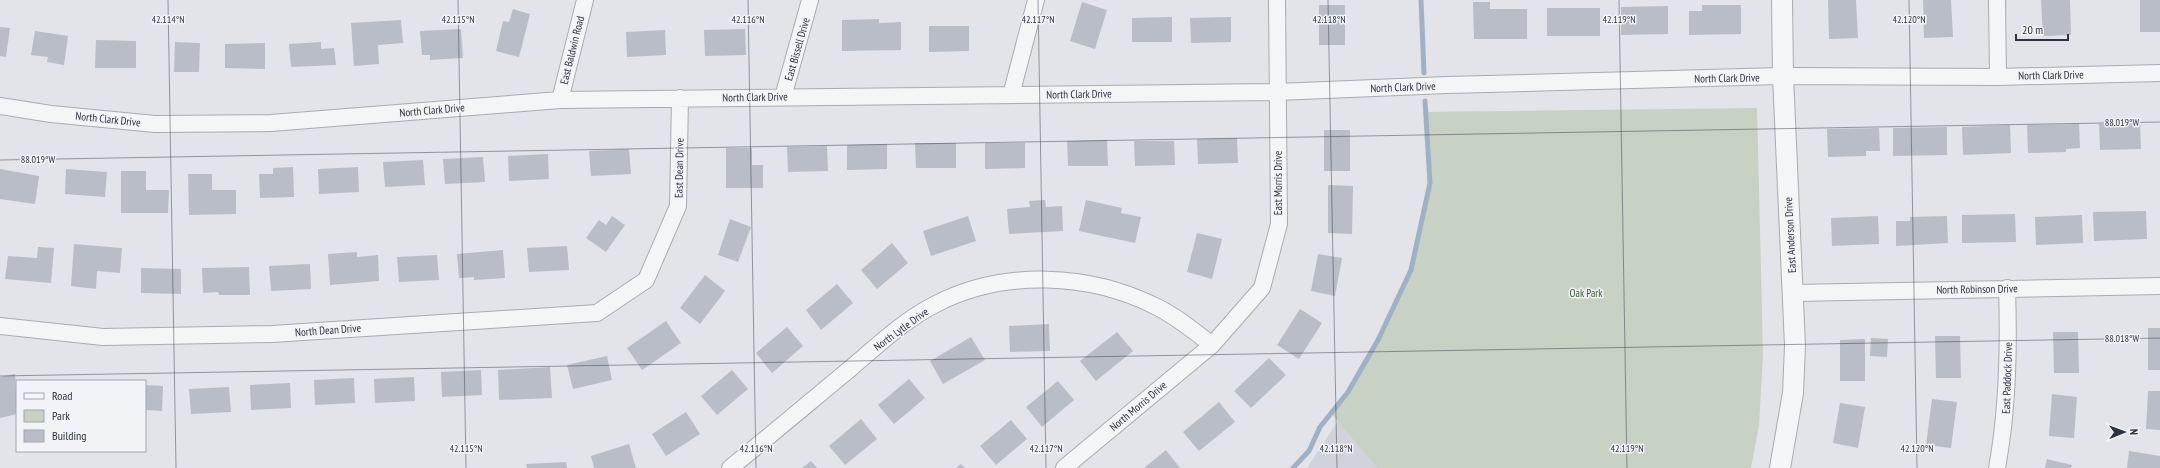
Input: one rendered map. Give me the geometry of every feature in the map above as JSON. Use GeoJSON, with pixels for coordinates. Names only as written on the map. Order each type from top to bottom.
{"type":"FeatureCollection","features":[{"type":"Feature","properties":{"kind":"street","name":"East Baldwin Road"},"geometry":{"type":"LineString","coordinates":[[560,100],[585,0]]}},
{"type":"Feature","properties":{"kind":"street","name":"East Bissell Drive"},"geometry":{"type":"LineString","coordinates":[[783,97],[810,0]]}},
{"type":"Feature","properties":{"kind":"street"},"geometry":{"type":"LineString","coordinates":[[1010,95],[1036,0]]}},
{"type":"Feature","properties":{"kind":"street","name":"East Morris Drive"},"geometry":{"type":"LineString","coordinates":[[1212,345],[1262,288],[1279,224],[1277,0]]}},
{"type":"Feature","properties":{"kind":"street","name":"East Anderson Drive"},"geometry":{"type":"LineString","coordinates":[[1780,468],[1790,411],[1794,372],[1793,293],[1783,76],[1782,0]]}},
{"type":"Feature","properties":{"kind":"street"},"geometry":{"type":"LineString","coordinates":[[1997,0],[1998,76]]}},
{"type":"Feature","properties":{"kind":"street","name":"North Clark Drive"},"geometry":{"type":"LineString","coordinates":[[0,106],[51,114],[155,124],[271,123],[560,100],[1277,92],[1447,85],[1783,76],[1998,76],[2160,72]]}},
{"type":"Feature","properties":{"kind":"street","name":"East Dean Drive"},"geometry":{"type":"LineString","coordinates":[[646,280],[678,206],[680,98]]}},
{"type":"Feature","properties":{"kind":"street","name":"North Dean Drive"},"geometry":{"type":"LineString","coordinates":[[0,326],[103,337],[264,334],[597,313],[646,280]]}},
{"type":"Feature","properties":{"kind":"street","name":"North Lytle Drive"},"geometry":{"type":"LineString","coordinates":[[730,468],[900,327],[936,304],[983,287],[1004,283],[1058,280],[1083,282],[1112,289],[1157,307],[1184,322],[1212,345]]}},
{"type":"Feature","properties":{"kind":"street","name":"North Robinson Drive"},"geometry":{"type":"LineString","coordinates":[[1793,293],[2160,286]]}},
{"type":"Feature","properties":{"kind":"street","name":"East Paddock Drive"},"geometry":{"type":"LineString","coordinates":[[1997,468],[2004,431],[2007,396],[2009,353],[2007,288]]}},
{"type":"Feature","properties":{"kind":"street","name":"North Morris Drive"},"geometry":{"type":"LineString","coordinates":[[1064,468],[1212,345]]}},
{"type":"Feature","properties":{"kind":"shaded area"},"geometry":{"type":"Polygon","coordinates":[[[1338,421],[1377,468],[1307,468],[1338,421]]]}},
{"type":"Feature","properties":{"kind":"green space","name":"Oak Park"},"geometry":{"type":"Polygon","coordinates":[[[1757,108],[1763,355],[1759,425],[1751,468],[1377,468],[1331,413],[1348,392],[1378,340],[1411,270],[1430,183],[1426,112],[1757,108]]]}},
{"type":"Feature","properties":{"kind":"building"},"geometry":{"type":"Polygon","coordinates":[[[1828,0],[1856,0],[1858,38],[1829,39],[1828,0]]]}},
{"type":"Feature","properties":{"kind":"building"},"geometry":{"type":"Polygon","coordinates":[[[1923,0],[1951,0],[1953,37],[1924,38],[1923,0]]]}},
{"type":"Feature","properties":{"kind":"building"},"geometry":{"type":"Polygon","coordinates":[[[2041,0],[2070,0],[2071,35],[2043,36],[2041,0]]]}},
{"type":"Feature","properties":{"kind":"building"},"geometry":{"type":"Polygon","coordinates":[[[2140,0],[2160,0],[2160,32],[2140,32],[2140,0]]]}},
{"type":"Feature","properties":{"kind":"building"},"geometry":{"type":"Polygon","coordinates":[[[1082,2],[1107,10],[1095,49],[1070,41],[1082,2]]]}},
{"type":"Feature","properties":{"kind":"building"},"geometry":{"type":"Polygon","coordinates":[[[1473,2],[1490,2],[1490,9],[1527,9],[1527,39],[1474,39],[1473,2]]]}},
{"type":"Feature","properties":{"kind":"building"},"geometry":{"type":"Polygon","coordinates":[[[1319,5],[1345,5],[1345,45],[1319,45],[1319,5]]]}},
{"type":"Feature","properties":{"kind":"building"},"geometry":{"type":"Polygon","coordinates":[[[1702,5],[1741,5],[1741,34],[1689,35],[1689,11],[1702,11],[1702,5]]]}},
{"type":"Feature","properties":{"kind":"building"},"geometry":{"type":"Polygon","coordinates":[[[1668,6],[1668,34],[1621,35],[1621,7],[1668,6]]]}},
{"type":"Feature","properties":{"kind":"building"},"geometry":{"type":"Polygon","coordinates":[[[1547,8],[1600,8],[1600,36],[1547,36],[1547,8]]]}},
{"type":"Feature","properties":{"kind":"building"},"geometry":{"type":"Polygon","coordinates":[[[513,9],[530,14],[519,57],[496,51],[503,21],[509,22],[513,9]]]}},
{"type":"Feature","properties":{"kind":"building"},"geometry":{"type":"Polygon","coordinates":[[[1172,17],[1172,42],[1132,42],[1132,18],[1172,17]]]}},
{"type":"Feature","properties":{"kind":"building"},"geometry":{"type":"Polygon","coordinates":[[[1231,17],[1231,42],[1191,43],[1190,18],[1231,17]]]}},
{"type":"Feature","properties":{"kind":"building"},"geometry":{"type":"Polygon","coordinates":[[[879,19],[879,23],[901,22],[901,50],[842,51],[842,20],[879,19]]]}},
{"type":"Feature","properties":{"kind":"building"},"geometry":{"type":"Polygon","coordinates":[[[401,20],[403,43],[378,45],[379,64],[354,66],[351,23],[401,20]]]}},
{"type":"Feature","properties":{"kind":"building"},"geometry":{"type":"Polygon","coordinates":[[[929,26],[969,26],[969,51],[929,52],[929,26]]]}},
{"type":"Feature","properties":{"kind":"building"},"geometry":{"type":"Polygon","coordinates":[[[0,27],[10,28],[6,57],[0,56],[0,27]]]}},
{"type":"Feature","properties":{"kind":"building"},"geometry":{"type":"Polygon","coordinates":[[[461,29],[463,58],[430,60],[430,55],[422,55],[420,31],[461,29]]]}},
{"type":"Feature","properties":{"kind":"building"},"geometry":{"type":"Polygon","coordinates":[[[745,29],[746,55],[705,56],[704,30],[745,29]]]}},
{"type":"Feature","properties":{"kind":"building"},"geometry":{"type":"Polygon","coordinates":[[[665,30],[666,55],[627,57],[626,32],[665,30]]]}},
{"type":"Feature","properties":{"kind":"building"},"geometry":{"type":"Polygon","coordinates":[[[35,31],[68,36],[64,65],[47,62],[48,57],[31,55],[35,31]]]}},
{"type":"Feature","properties":{"kind":"building"},"geometry":{"type":"Polygon","coordinates":[[[96,40],[136,41],[136,68],[95,68],[96,40]]]}},
{"type":"Feature","properties":{"kind":"building"},"geometry":{"type":"Polygon","coordinates":[[[175,42],[200,43],[199,72],[174,72],[175,42]]]}},
{"type":"Feature","properties":{"kind":"building"},"geometry":{"type":"Polygon","coordinates":[[[321,42],[321,49],[334,48],[336,65],[291,67],[289,44],[321,42]]]}},
{"type":"Feature","properties":{"kind":"building"},"geometry":{"type":"Polygon","coordinates":[[[265,43],[265,69],[225,68],[225,44],[265,43]]]}},
{"type":"Feature","properties":{"kind":"building"},"geometry":{"type":"Polygon","coordinates":[[[2140,123],[2141,149],[2100,150],[2099,124],[2140,123]]]}},
{"type":"Feature","properties":{"kind":"building"},"geometry":{"type":"Polygon","coordinates":[[[2079,124],[2080,148],[2066,149],[2066,152],[2028,153],[2027,125],[2079,124]]]}},
{"type":"Feature","properties":{"kind":"building"},"geometry":{"type":"Polygon","coordinates":[[[2010,125],[2011,153],[1963,155],[1962,127],[2010,125]]]}},
{"type":"Feature","properties":{"kind":"building"},"geometry":{"type":"Polygon","coordinates":[[[1947,127],[1947,155],[1893,156],[1893,128],[1947,127]]]}},
{"type":"Feature","properties":{"kind":"building"},"geometry":{"type":"Polygon","coordinates":[[[1879,128],[1880,151],[1866,151],[1866,156],[1828,157],[1827,129],[1879,128]]]}},
{"type":"Feature","properties":{"kind":"building"},"geometry":{"type":"Polygon","coordinates":[[[1324,130],[1350,130],[1350,171],[1324,171],[1324,130]]]}},
{"type":"Feature","properties":{"kind":"building"},"geometry":{"type":"Polygon","coordinates":[[[1237,138],[1238,163],[1198,164],[1197,139],[1237,138]]]}},
{"type":"Feature","properties":{"kind":"building"},"geometry":{"type":"Polygon","coordinates":[[[1107,140],[1108,166],[1068,166],[1067,141],[1107,140]]]}},
{"type":"Feature","properties":{"kind":"building"},"geometry":{"type":"Polygon","coordinates":[[[1134,141],[1174,141],[1175,165],[1135,166],[1134,141]]]}},
{"type":"Feature","properties":{"kind":"building"},"geometry":{"type":"Polygon","coordinates":[[[915,143],[956,143],[956,168],[916,168],[915,143]]]}},
{"type":"Feature","properties":{"kind":"building"},"geometry":{"type":"Polygon","coordinates":[[[985,143],[1025,143],[1025,168],[985,169],[985,143]]]}},
{"type":"Feature","properties":{"kind":"building"},"geometry":{"type":"Polygon","coordinates":[[[887,144],[887,169],[847,170],[847,145],[887,144]]]}},
{"type":"Feature","properties":{"kind":"building"},"geometry":{"type":"Polygon","coordinates":[[[827,146],[828,171],[788,172],[787,147],[827,146]]]}},
{"type":"Feature","properties":{"kind":"building"},"geometry":{"type":"Polygon","coordinates":[[[726,148],[752,148],[752,165],[763,165],[763,188],[726,188],[726,148]]]}},
{"type":"Feature","properties":{"kind":"building"},"geometry":{"type":"Polygon","coordinates":[[[629,149],[631,174],[591,176],[589,151],[629,149]]]}},
{"type":"Feature","properties":{"kind":"building"},"geometry":{"type":"Polygon","coordinates":[[[548,154],[549,179],[509,181],[508,156],[548,154]]]}},
{"type":"Feature","properties":{"kind":"building"},"geometry":{"type":"Polygon","coordinates":[[[483,157],[485,182],[445,184],[443,159],[483,157]]]}},
{"type":"Feature","properties":{"kind":"building"},"geometry":{"type":"Polygon","coordinates":[[[423,160],[425,185],[385,187],[383,162],[423,160]]]}},
{"type":"Feature","properties":{"kind":"building"},"geometry":{"type":"Polygon","coordinates":[[[293,167],[294,197],[260,198],[259,174],[273,174],[273,168],[293,167]]]}},
{"type":"Feature","properties":{"kind":"building"},"geometry":{"type":"Polygon","coordinates":[[[358,167],[359,192],[319,194],[318,169],[358,167]]]}},
{"type":"Feature","properties":{"kind":"building"},"geometry":{"type":"Polygon","coordinates":[[[0,169],[39,176],[35,204],[0,199],[0,169]]]}},
{"type":"Feature","properties":{"kind":"building"},"geometry":{"type":"Polygon","coordinates":[[[66,169],[107,172],[105,197],[65,194],[66,169]]]}},
{"type":"Feature","properties":{"kind":"building"},"geometry":{"type":"Polygon","coordinates":[[[121,171],[146,171],[146,190],[169,190],[168,213],[121,213],[121,171]]]}},
{"type":"Feature","properties":{"kind":"building"},"geometry":{"type":"Polygon","coordinates":[[[188,174],[212,174],[212,190],[236,190],[236,214],[189,215],[188,174]]]}},
{"type":"Feature","properties":{"kind":"building"},"geometry":{"type":"Polygon","coordinates":[[[1328,185],[1353,186],[1352,234],[1328,233],[1328,185]]]}},
{"type":"Feature","properties":{"kind":"building"},"geometry":{"type":"Polygon","coordinates":[[[1045,200],[1046,207],[1062,206],[1063,231],[1009,234],[1007,209],[1030,207],[1029,201],[1045,200]]]}},
{"type":"Feature","properties":{"kind":"building"},"geometry":{"type":"Polygon","coordinates":[[[1086,200],[1122,208],[1121,213],[1141,217],[1135,243],[1079,231],[1086,200]]]}},
{"type":"Feature","properties":{"kind":"building"},"geometry":{"type":"Polygon","coordinates":[[[2146,211],[2147,239],[2094,241],[2093,212],[2146,211]]]}},
{"type":"Feature","properties":{"kind":"building"},"geometry":{"type":"Polygon","coordinates":[[[2015,214],[2016,242],[1962,243],[1962,215],[2015,214]]]}},
{"type":"Feature","properties":{"kind":"building"},"geometry":{"type":"Polygon","coordinates":[[[2082,215],[2083,243],[2036,245],[2035,217],[2082,215]]]}},
{"type":"Feature","properties":{"kind":"building"},"geometry":{"type":"Polygon","coordinates":[[[612,216],[625,225],[606,252],[586,238],[599,220],[606,225],[612,216]]]}},
{"type":"Feature","properties":{"kind":"building"},"geometry":{"type":"Polygon","coordinates":[[[968,216],[976,241],[931,256],[923,231],[968,216]]]}},
{"type":"Feature","properties":{"kind":"building"},"geometry":{"type":"Polygon","coordinates":[[[1878,216],[1879,244],[1832,246],[1831,218],[1878,216]]]}},
{"type":"Feature","properties":{"kind":"building"},"geometry":{"type":"Polygon","coordinates":[[[1947,216],[1948,243],[1896,246],[1896,221],[1910,221],[1910,217],[1947,216]]]}},
{"type":"Feature","properties":{"kind":"building"},"geometry":{"type":"Polygon","coordinates":[[[730,219],[751,227],[738,262],[718,255],[730,219]]]}},
{"type":"Feature","properties":{"kind":"building"},"geometry":{"type":"Polygon","coordinates":[[[1197,233],[1222,239],[1212,279],[1187,272],[1197,233]]]}},
{"type":"Feature","properties":{"kind":"building"},"geometry":{"type":"Polygon","coordinates":[[[892,243],[908,263],[877,289],[861,270],[892,243]]]}},
{"type":"Feature","properties":{"kind":"building"},"geometry":{"type":"Polygon","coordinates":[[[74,244],[122,248],[120,273],[97,271],[96,289],[71,286],[74,244]]]}},
{"type":"Feature","properties":{"kind":"building"},"geometry":{"type":"Polygon","coordinates":[[[567,246],[569,270],[529,272],[527,248],[567,246]]]}},
{"type":"Feature","properties":{"kind":"building"},"geometry":{"type":"Polygon","coordinates":[[[38,247],[54,248],[51,283],[5,279],[8,256],[37,258],[38,247]]]}},
{"type":"Feature","properties":{"kind":"building"},"geometry":{"type":"Polygon","coordinates":[[[503,250],[505,278],[474,280],[474,277],[459,278],[457,254],[503,250]]]}},
{"type":"Feature","properties":{"kind":"building"},"geometry":{"type":"Polygon","coordinates":[[[357,252],[357,257],[378,255],[379,281],[330,285],[328,254],[357,252]]]}},
{"type":"Feature","properties":{"kind":"building"},"geometry":{"type":"Polygon","coordinates":[[[1318,254],[1342,258],[1335,296],[1311,291],[1318,254]]]}},
{"type":"Feature","properties":{"kind":"building"},"geometry":{"type":"Polygon","coordinates":[[[437,255],[439,280],[399,282],[397,257],[437,255]]]}},
{"type":"Feature","properties":{"kind":"building"},"geometry":{"type":"Polygon","coordinates":[[[310,264],[311,289],[271,291],[269,266],[310,264]]]}},
{"type":"Feature","properties":{"kind":"building"},"geometry":{"type":"Polygon","coordinates":[[[249,267],[250,295],[219,295],[218,292],[203,293],[202,268],[249,267]]]}},
{"type":"Feature","properties":{"kind":"building"},"geometry":{"type":"Polygon","coordinates":[[[141,268],[181,269],[181,294],[141,293],[141,268]]]}},
{"type":"Feature","properties":{"kind":"building"},"geometry":{"type":"Polygon","coordinates":[[[705,275],[725,291],[700,324],[680,308],[705,275]]]}},
{"type":"Feature","properties":{"kind":"building"},"geometry":{"type":"Polygon","coordinates":[[[837,284],[853,303],[821,330],[806,310],[837,284]]]}},
{"type":"Feature","properties":{"kind":"building"},"geometry":{"type":"Polygon","coordinates":[[[1300,309],[1322,323],[1299,359],[1277,345],[1300,309]]]}},
{"type":"Feature","properties":{"kind":"building"},"geometry":{"type":"Polygon","coordinates":[[[666,321],[681,343],[642,370],[627,348],[666,321]]]}},
{"type":"Feature","properties":{"kind":"building"},"geometry":{"type":"Polygon","coordinates":[[[1049,324],[1050,351],[1010,352],[1009,326],[1049,324]]]}},
{"type":"Feature","properties":{"kind":"building"},"geometry":{"type":"Polygon","coordinates":[[[787,327],[803,346],[772,373],[756,353],[787,327]]]}},
{"type":"Feature","properties":{"kind":"building"},"geometry":{"type":"Polygon","coordinates":[[[2148,328],[2160,328],[2160,370],[2148,370],[2148,328]]]}},
{"type":"Feature","properties":{"kind":"building"},"geometry":{"type":"Polygon","coordinates":[[[1117,332],[1133,351],[1096,381],[1080,361],[1117,332]]]}},
{"type":"Feature","properties":{"kind":"building"},"geometry":{"type":"Polygon","coordinates":[[[2053,332],[2078,332],[2079,373],[2054,373],[2053,332]]]}},
{"type":"Feature","properties":{"kind":"building"},"geometry":{"type":"Polygon","coordinates":[[[1935,336],[1960,336],[1961,378],[1936,378],[1935,336]]]}},
{"type":"Feature","properties":{"kind":"building"},"geometry":{"type":"Polygon","coordinates":[[[971,337],[985,360],[943,384],[930,361],[971,337]]]}},
{"type":"Feature","properties":{"kind":"building"},"geometry":{"type":"Polygon","coordinates":[[[1871,338],[1888,339],[1887,357],[1870,356],[1871,338]]]}},
{"type":"Feature","properties":{"kind":"building"},"geometry":{"type":"Polygon","coordinates":[[[1865,339],[1865,381],[1840,381],[1840,340],[1865,339]]]}},
{"type":"Feature","properties":{"kind":"building"},"geometry":{"type":"Polygon","coordinates":[[[607,356],[612,380],[573,389],[567,365],[607,356]]]}},
{"type":"Feature","properties":{"kind":"building"},"geometry":{"type":"Polygon","coordinates":[[[1269,358],[1286,375],[1251,408],[1234,391],[1269,358]]]}},
{"type":"Feature","properties":{"kind":"building"},"geometry":{"type":"Polygon","coordinates":[[[550,367],[552,398],[499,400],[498,370],[550,367]]]}},
{"type":"Feature","properties":{"kind":"building"},"geometry":{"type":"Polygon","coordinates":[[[481,370],[482,395],[442,397],[441,372],[481,370]]]}},
{"type":"Feature","properties":{"kind":"building"},"geometry":{"type":"Polygon","coordinates":[[[732,370],[748,389],[717,415],[701,396],[732,370]]]}},
{"type":"Feature","properties":{"kind":"building"},"geometry":{"type":"Polygon","coordinates":[[[15,374],[16,414],[0,418],[0,377],[15,374]]]}},
{"type":"Feature","properties":{"kind":"building"},"geometry":{"type":"Polygon","coordinates":[[[414,377],[415,401],[375,403],[374,379],[414,377]]]}},
{"type":"Feature","properties":{"kind":"building"},"geometry":{"type":"Polygon","coordinates":[[[354,378],[355,403],[315,405],[314,380],[354,378]]]}},
{"type":"Feature","properties":{"kind":"building"},"geometry":{"type":"Polygon","coordinates":[[[909,379],[925,398],[894,424],[878,405],[909,379]]]}},
{"type":"Feature","properties":{"kind":"building"},"geometry":{"type":"Polygon","coordinates":[[[1058,381],[1074,400],[1042,427],[1026,407],[1058,381]]]}},
{"type":"Feature","properties":{"kind":"building"},"geometry":{"type":"Polygon","coordinates":[[[290,383],[291,408],[251,410],[250,385],[290,383]]]}},
{"type":"Feature","properties":{"kind":"building"},"geometry":{"type":"Polygon","coordinates":[[[146,385],[163,386],[162,411],[146,410],[146,385]]]}},
{"type":"Feature","properties":{"kind":"building"},"geometry":{"type":"Polygon","coordinates":[[[229,387],[231,412],[191,414],[189,389],[229,387]]]}},
{"type":"Feature","properties":{"kind":"building"},"geometry":{"type":"Polygon","coordinates":[[[2148,391],[2160,391],[2160,430],[2146,429],[2148,391]]]}},
{"type":"Feature","properties":{"kind":"building"},"geometry":{"type":"Polygon","coordinates":[[[2052,394],[2077,397],[2074,438],[2049,436],[2052,394]]]}},
{"type":"Feature","properties":{"kind":"building"},"geometry":{"type":"Polygon","coordinates":[[[1932,399],[1957,402],[1951,448],[1926,445],[1932,399]]]}},
{"type":"Feature","properties":{"kind":"building"},"geometry":{"type":"Polygon","coordinates":[[[1219,402],[1235,422],[1199,451],[1183,432],[1219,402]]]}},
{"type":"Feature","properties":{"kind":"building"},"geometry":{"type":"Polygon","coordinates":[[[1840,403],[1865,407],[1858,448],[1833,443],[1840,403]]]}},
{"type":"Feature","properties":{"kind":"building"},"geometry":{"type":"Polygon","coordinates":[[[686,412],[700,434],[666,456],[652,434],[686,412]]]}},
{"type":"Feature","properties":{"kind":"building"},"geometry":{"type":"Polygon","coordinates":[[[861,419],[877,439],[845,465],[829,446],[861,419]]]}},
{"type":"Feature","properties":{"kind":"building"},"geometry":{"type":"Polygon","coordinates":[[[1011,420],[1027,439],[996,465],[980,446],[1011,420]]]}},
{"type":"Feature","properties":{"kind":"building"},"geometry":{"type":"Polygon","coordinates":[[[629,444],[636,468],[594,468],[591,456],[629,444]]]}},
{"type":"Feature","properties":{"kind":"building"},"geometry":{"type":"Polygon","coordinates":[[[1166,450],[1180,468],[1144,468],[1166,450]]]}},
{"type":"Feature","properties":{"kind":"building"},"geometry":{"type":"Polygon","coordinates":[[[2129,451],[2160,456],[2160,468],[2127,468],[2129,451]]]}},
{"type":"Feature","properties":{"kind":"building"},"geometry":{"type":"Polygon","coordinates":[[[2047,459],[2072,465],[2071,468],[2045,468],[2047,459]]]}},
{"type":"Feature","properties":{"kind":"building"},"geometry":{"type":"Polygon","coordinates":[[[811,461],[817,468],[802,468],[811,461]]]}},
{"type":"Feature","properties":{"kind":"building"},"geometry":{"type":"Polygon","coordinates":[[[566,462],[567,468],[527,468],[526,464],[566,462]]]}},
{"type":"Feature","properties":{"kind":"building"},"geometry":{"type":"Polygon","coordinates":[[[961,464],[965,468],[956,468],[961,464]]]}},
{"type":"Feature","properties":{"kind":"waterway"},"geometry":{"type":"LineString","coordinates":[[1421,0],[1424,73]]}},
{"type":"Feature","properties":{"kind":"waterway"},"geometry":{"type":"LineString","coordinates":[[1293,468],[1309,451],[1320,427],[1348,392],[1378,340],[1411,270],[1430,183],[1425,101]]}}]}
